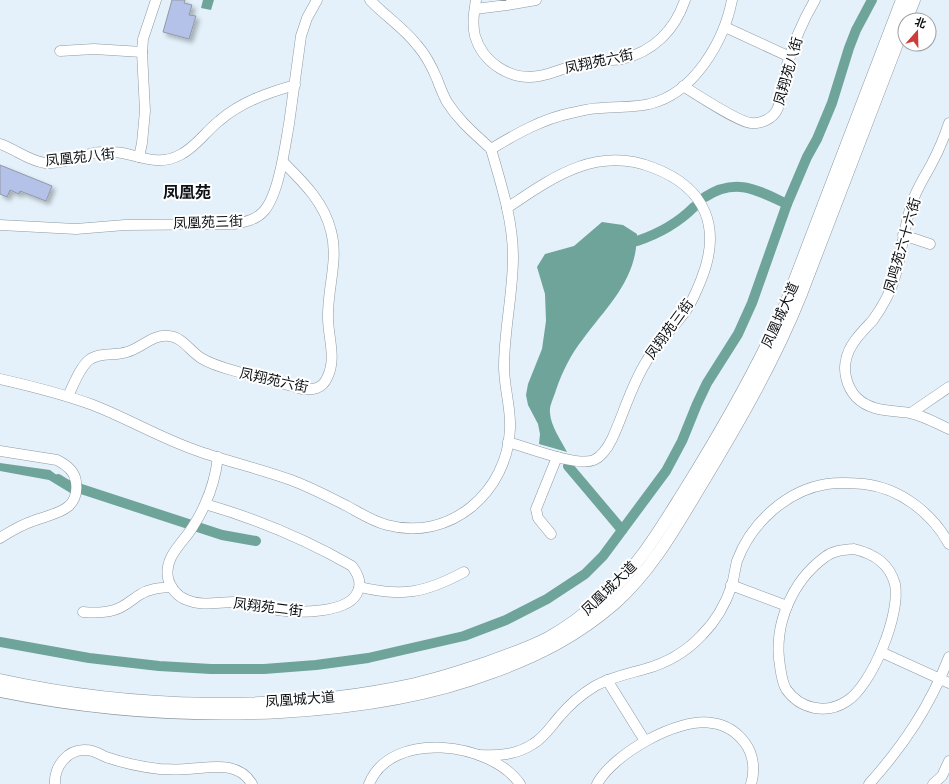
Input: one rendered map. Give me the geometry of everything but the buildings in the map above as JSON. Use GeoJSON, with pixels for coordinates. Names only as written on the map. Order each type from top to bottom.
{"type":"FeatureCollection","features":[{"type":"Feature","properties":{"kind":"main road","name":"凤凰城大道"},"geometry":{"type":"LineString","coordinates":[[0,680],[100,696],[166,702],[246,703],[340,696],[417,684],[456,673],[527,648],[570,625],[604,597],[625,577],[642,556],[702,463],[738,402],[783,311],[902,0]]}},
{"type":"Feature","properties":{"kind":"main road"},"geometry":{"type":"LineString","coordinates":[[909,12],[914,0]]}},
{"type":"Feature","properties":{"kind":"main road","name":"凤凰城大道"},"geometry":{"type":"LineString","coordinates":[[0,691],[107,708],[187,714],[276,712],[351,706],[384,702],[432,692],[470,681],[542,653],[571,637],[621,597],[637,581],[654,559],[672,534],[722,450],[770,363],[788,326],[801,294],[897,44]]}},
{"type":"Feature","properties":{"kind":"street"},"geometry":{"type":"LineString","coordinates":[[139,157],[145,111],[142,52],[143,39],[156,0]]}},
{"type":"Feature","properties":{"kind":"street","name":"凤凰苑三街"},"geometry":{"type":"LineString","coordinates":[[0,225],[76,230],[125,225],[234,224],[247,222],[257,218],[268,206],[283,162],[301,36],[307,18],[317,0]]}},
{"type":"Feature","properties":{"kind":"street"},"geometry":{"type":"LineString","coordinates":[[0,379],[68,396],[95,406],[199,452],[271,472],[304,484],[369,518],[386,525],[405,528],[423,528],[459,516],[474,506],[487,492],[497,477],[504,460],[510,428],[504,367],[512,287],[513,254],[507,208],[491,149],[468,128],[453,111],[441,91],[432,68],[417,45],[398,25],[382,13],[370,0]]}},
{"type":"Feature","properties":{"kind":"street"},"geometry":{"type":"LineString","coordinates":[[476,4],[507,6],[536,0]]}},
{"type":"Feature","properties":{"kind":"street","name":"凤翔苑六街"},"geometry":{"type":"LineString","coordinates":[[476,4],[473,22],[475,36],[480,49],[488,60],[499,69],[525,77],[539,76],[579,64],[620,60],[636,55],[650,48],[673,26],[681,13],[685,0]]}},
{"type":"Feature","properties":{"kind":"street"},"geometry":{"type":"LineString","coordinates":[[491,149],[514,135],[541,122],[570,113],[592,109],[630,107],[650,104],[668,97],[683,86],[708,60],[725,27],[732,0]]}},
{"type":"Feature","properties":{"kind":"street","name":"凤翔苑八街"},"geometry":{"type":"LineString","coordinates":[[683,86],[738,118],[750,123],[763,122],[776,110],[780,102],[782,86],[790,57],[803,22],[815,0]]}},
{"type":"Feature","properties":{"kind":"street"},"geometry":{"type":"LineString","coordinates":[[725,27],[790,57]]}},
{"type":"Feature","properties":{"kind":"street"},"geometry":{"type":"LineString","coordinates":[[60,51],[94,49],[142,52]]}},
{"type":"Feature","properties":{"kind":"street","name":"凤凰苑八街"},"geometry":{"type":"LineString","coordinates":[[0,144],[37,161],[45,163],[64,162],[87,154],[101,152],[119,152],[155,161],[172,159],[191,148],[218,121],[243,103],[259,96],[295,85]]}},
{"type":"Feature","properties":{"kind":"street","name":"凤鸣苑六十六街"},"geometry":{"type":"LineString","coordinates":[[911,413],[877,409],[865,404],[855,396],[848,385],[845,373],[846,360],[850,348],[874,318],[887,296],[896,272],[905,224],[912,201],[939,148],[949,123]]}},
{"type":"Feature","properties":{"kind":"street","name":"凤翔苑三街"},"geometry":{"type":"LineString","coordinates":[[507,208],[545,183],[565,172],[591,163],[622,160],[655,168],[678,180],[692,191],[700,202],[709,221],[709,253],[697,290],[687,309],[652,352],[642,367],[632,386],[622,416],[608,446],[600,456],[587,462],[580,462],[557,457],[508,442]]}},
{"type":"Feature","properties":{"kind":"street","name":"凤翔苑六街"},"geometry":{"type":"LineString","coordinates":[[68,396],[89,360],[101,355],[128,352],[161,336],[176,337],[207,362],[227,369],[302,389],[312,390],[319,388],[324,384],[330,373],[332,359],[328,320],[328,299],[334,260],[331,230],[325,214],[308,187],[283,162]]}},
{"type":"Feature","properties":{"kind":"street"},"geometry":{"type":"LineString","coordinates":[[903,235],[930,244]]}},
{"type":"Feature","properties":{"kind":"street"},"geometry":{"type":"LineString","coordinates":[[911,413],[949,387]]}},
{"type":"Feature","properties":{"kind":"street"},"geometry":{"type":"LineString","coordinates":[[911,413],[931,420],[949,429]]}},
{"type":"Feature","properties":{"kind":"street"},"geometry":{"type":"LineString","coordinates":[[0,451],[57,460],[65,464],[72,471],[76,479],[77,487],[75,498],[70,505],[62,511],[25,524],[0,538]]}},
{"type":"Feature","properties":{"kind":"street"},"geometry":{"type":"LineString","coordinates":[[83,612],[100,613],[116,609],[130,602],[142,593],[157,588],[172,587],[168,578],[170,559],[193,526],[205,504],[214,478],[218,457]]}},
{"type":"Feature","properties":{"kind":"street"},"geometry":{"type":"LineString","coordinates":[[551,534],[538,518],[536,509],[557,457]]}},
{"type":"Feature","properties":{"kind":"street"},"geometry":{"type":"LineString","coordinates":[[479,755],[498,756],[516,752],[533,744],[547,732],[558,717],[576,700],[596,685],[625,674],[660,664],[676,656],[690,646],[703,634],[724,606],[732,585],[737,561],[748,538],[763,519],[782,502],[804,490],[826,484],[848,482],[870,485],[892,491],[912,502],[929,516],[943,533],[949,544]]}},
{"type":"Feature","properties":{"kind":"street"},"geometry":{"type":"LineString","coordinates":[[205,504],[244,516],[281,530],[329,553],[352,566],[357,572],[360,580],[360,588],[381,592],[403,593],[424,590],[445,583],[464,572]]}},
{"type":"Feature","properties":{"kind":"street"},"geometry":{"type":"LineString","coordinates":[[854,549],[868,552],[880,560],[890,571],[895,585],[895,599],[888,633],[881,652],[866,679],[848,701],[838,706],[826,709],[814,708],[802,704],[792,697],[785,687],[781,676],[778,658],[778,640],[781,623],[787,606],[799,584],[816,565],[826,556],[840,550],[854,549]]}},
{"type":"Feature","properties":{"kind":"street"},"geometry":{"type":"LineString","coordinates":[[732,585],[787,606]]}},
{"type":"Feature","properties":{"kind":"street","name":"凤翔苑二街"},"geometry":{"type":"LineString","coordinates":[[172,587],[186,600],[195,603],[238,602],[277,610],[305,612],[318,611],[345,605],[352,601],[360,588]]}},
{"type":"Feature","properties":{"kind":"street"},"geometry":{"type":"LineString","coordinates":[[881,652],[945,681]]}},
{"type":"Feature","properties":{"kind":"street"},"geometry":{"type":"LineString","coordinates":[[869,784],[909,736],[945,681],[949,657]]}},
{"type":"Feature","properties":{"kind":"street"},"geometry":{"type":"LineString","coordinates":[[607,680],[645,741]]}},
{"type":"Feature","properties":{"kind":"street"},"geometry":{"type":"LineString","coordinates":[[597,784],[602,776],[613,765],[645,741],[670,730],[696,723],[711,722],[726,727],[739,735],[748,748],[753,762],[753,777],[751,784]]}},
{"type":"Feature","properties":{"kind":"street"},"geometry":{"type":"LineString","coordinates":[[369,784],[379,768],[391,759],[405,752],[420,749],[440,748],[460,750],[479,755],[497,763],[514,775],[520,784]]}},
{"type":"Feature","properties":{"kind":"street"},"geometry":{"type":"LineString","coordinates":[[55,784],[58,767],[64,758],[73,752],[84,750],[95,751],[104,756],[131,764],[159,769],[186,770],[224,767],[234,769],[243,774],[252,784]]}},
{"type":"Feature","properties":{"kind":"street"},"geometry":{"type":"LineString","coordinates":[[933,784],[942,776],[949,761]]}},
{"type":"Feature","properties":{"kind":"shaded area"},"geometry":{"type":"Polygon","coordinates":[[[203,0],[214,0],[211,10],[201,8],[203,0]]]}},
{"type":"Feature","properties":{"kind":"shaded area"},"geometry":{"type":"Polygon","coordinates":[[[602,222],[623,225],[637,234],[636,250],[627,278],[611,303],[567,363],[552,402],[550,410],[552,423],[567,452],[539,444],[540,434],[538,424],[528,405],[526,395],[528,384],[542,349],[546,321],[545,294],[537,267],[545,254],[574,246],[602,222]]]}},
{"type":"Feature","properties":{"kind":"shaded area"},"geometry":{"type":"Polygon","coordinates":[[[0,463],[50,470],[70,485],[72,494],[49,480],[0,471],[0,463]]]}},
{"type":"Feature","properties":{"kind":"waterway"},"geometry":{"type":"LineString","coordinates":[[0,642],[89,658],[159,666],[211,669],[264,669],[316,665],[368,658],[464,636],[506,620],[547,599],[585,574],[603,556],[666,471],[682,441],[707,383],[738,334],[752,303],[787,204],[832,103],[856,30],[872,0]]}},
{"type":"Feature","properties":{"kind":"waterway"},"geometry":{"type":"LineString","coordinates":[[705,197],[716,191],[737,187],[756,190],[787,204]]}},
{"type":"Feature","properties":{"kind":"waterway"},"geometry":{"type":"LineString","coordinates":[[637,241],[653,235],[667,227],[694,207]]}},
{"type":"Feature","properties":{"kind":"waterway"},"geometry":{"type":"LineString","coordinates":[[568,466],[622,530]]}},
{"type":"Feature","properties":{"kind":"waterway"},"geometry":{"type":"LineString","coordinates":[[58,479],[66,484],[222,535],[256,541]]}},
{"type":"Feature","properties":{"kind":"district","name":"凤凰苑"},"geometry":{"type":"Point","coordinates":[187,192]}}]}
